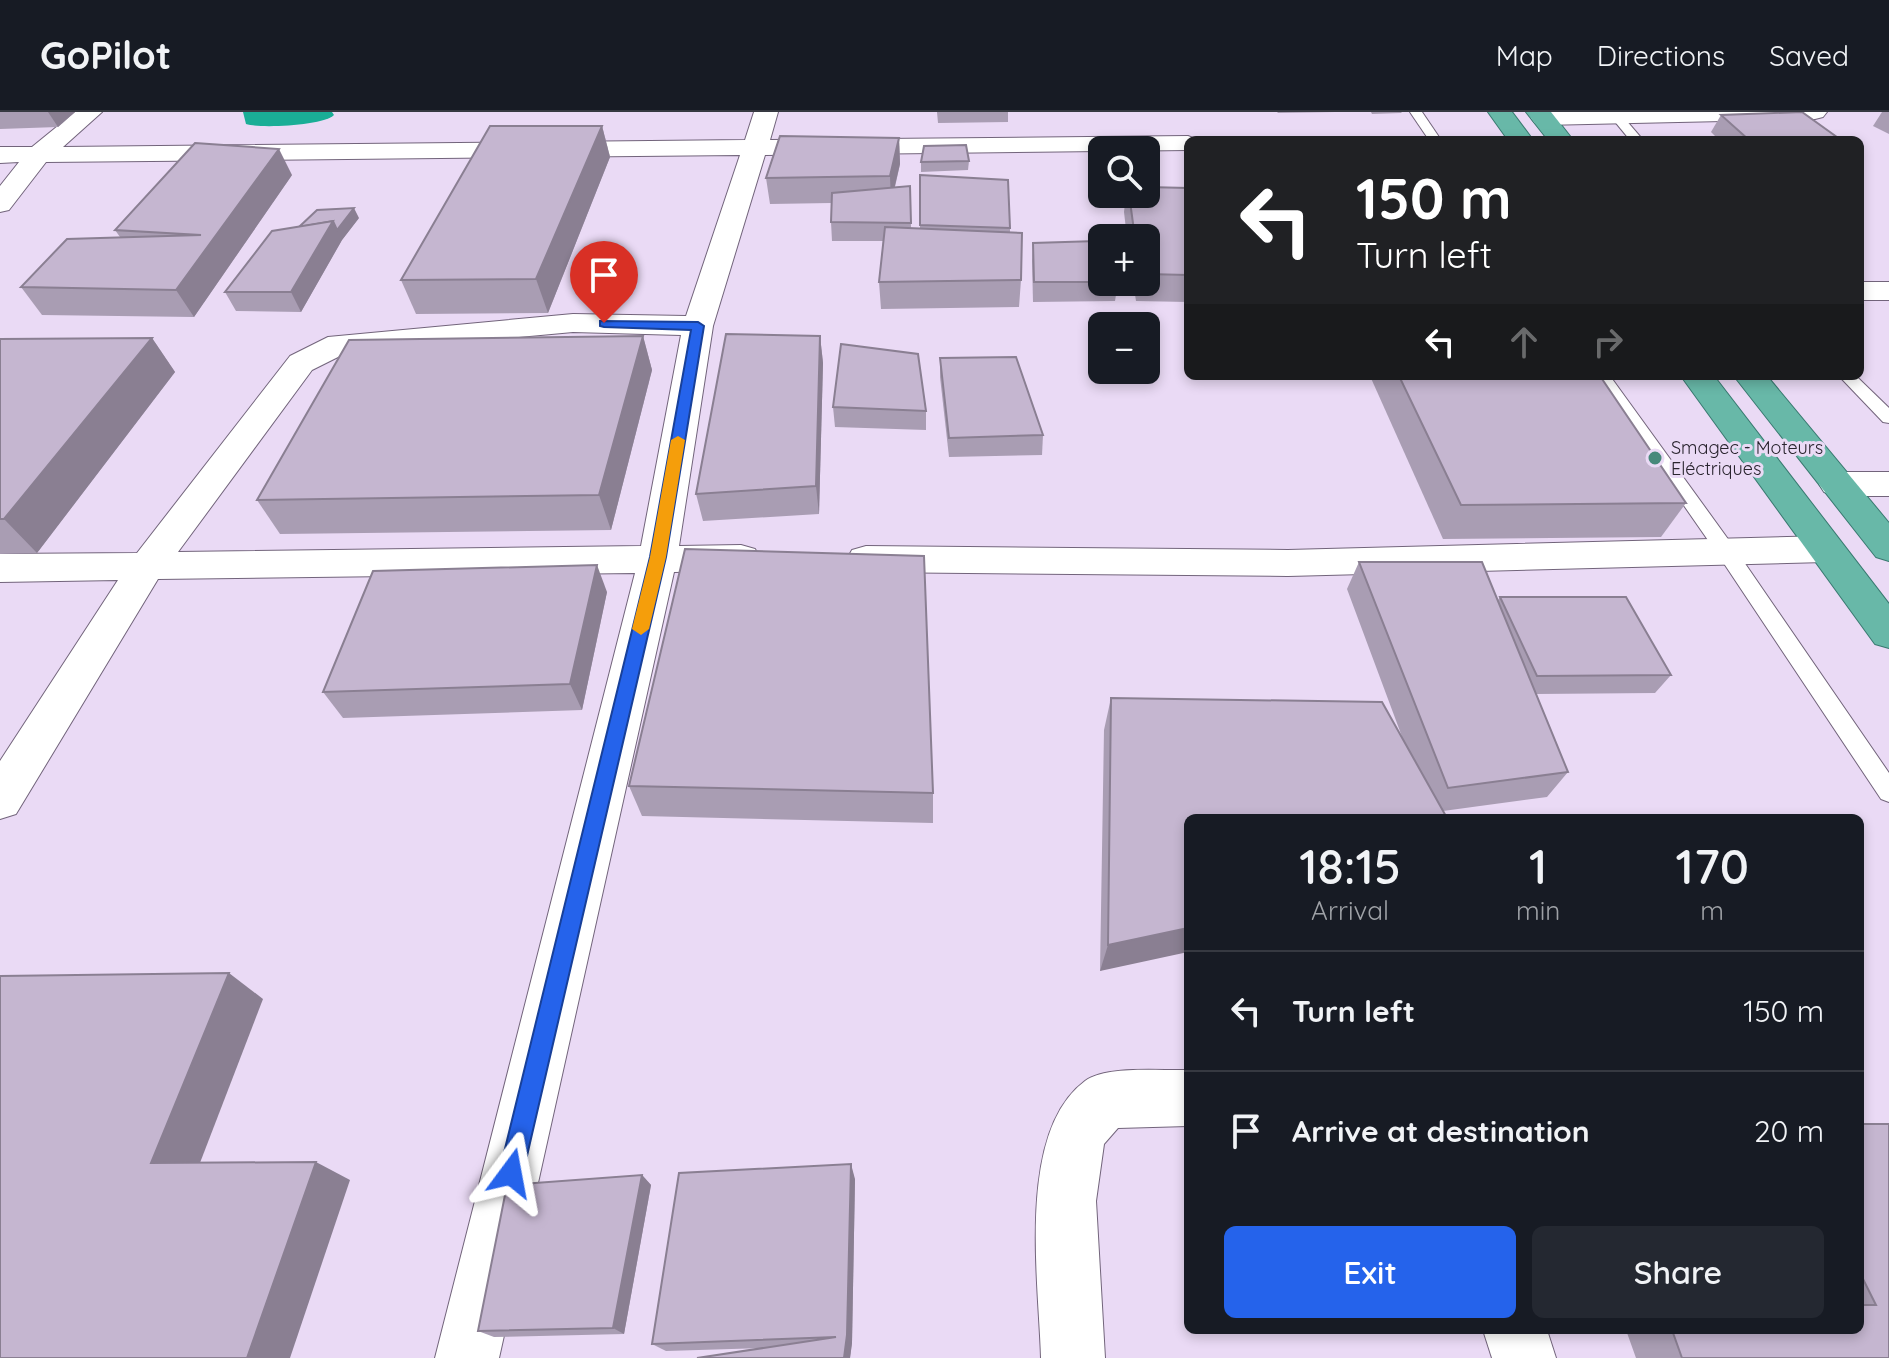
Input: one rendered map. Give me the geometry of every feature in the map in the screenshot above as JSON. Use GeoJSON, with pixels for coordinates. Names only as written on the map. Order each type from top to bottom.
{"type":"FeatureCollection","features":[{"type":"Feature","properties":{"kind":"highway"},"geometry":{"type":"LineString","coordinates":[[1500,112],[1518,136]]}},
{"type":"Feature","properties":{"kind":"highway"},"geometry":{"type":"LineString","coordinates":[[1541,115],[1558,136]]}},
{"type":"Feature","properties":{"kind":"highway"},"geometry":{"type":"LineString","coordinates":[[1700,380],[1889,633]]}},
{"type":"Feature","properties":{"kind":"highway"},"geometry":{"type":"LineString","coordinates":[[1753,380],[1889,548]]}},
{"type":"Feature","properties":{"kind":"street"},"geometry":{"type":"LineString","coordinates":[[0,204],[38,155],[90,112]]}},
{"type":"Feature","properties":{"kind":"street"},"geometry":{"type":"LineString","coordinates":[[1541,115],[1815,112]]}},
{"type":"Feature","properties":{"kind":"street"},"geometry":{"type":"LineString","coordinates":[[467,1358],[658,557],[698,326],[760,130]]}},
{"type":"Feature","properties":{"kind":"street"},"geometry":{"type":"LineString","coordinates":[[0,155],[760,130],[1184,143]]}},
{"type":"Feature","properties":{"kind":"street"},"geometry":{"type":"LineString","coordinates":[[1864,291],[1889,291]]}},
{"type":"Feature","properties":{"kind":"street"},"geometry":{"type":"LineString","coordinates":[[0,800],[145,569],[301,363],[339,344],[573,323],[698,326]]}},
{"type":"Feature","properties":{"kind":"street"},"geometry":{"type":"LineString","coordinates":[[1837,484],[1889,484]]}},
{"type":"Feature","properties":{"kind":"street"},"geometry":{"type":"LineString","coordinates":[[831,559],[1288,563],[1825,549]]}},
{"type":"Feature","properties":{"kind":"street"},"geometry":{"type":"LineString","coordinates":[[0,568],[145,569],[658,557],[784,558]]}},
{"type":"Feature","properties":{"kind":"street"},"geometry":{"type":"LineString","coordinates":[[1073,1358],[1066,1201],[1077,1132],[1105,1100],[1184,1098]]}},
{"type":"Feature","properties":{"kind":"street"},"geometry":{"type":"LineString","coordinates":[[1516,1334],[1524,1358]]}},
{"type":"Feature","properties":{"kind":"lane"},"geometry":{"type":"LineString","coordinates":[[1416,112],[1432,136]]}},
{"type":"Feature","properties":{"kind":"lane"},"geometry":{"type":"LineString","coordinates":[[1615,114],[1634,136]]}},
{"type":"Feature","properties":{"kind":"lane"},"geometry":{"type":"LineString","coordinates":[[1605,380],[1726,551],[1889,792]]}},
{"type":"Feature","properties":{"kind":"lane"},"geometry":{"type":"LineString","coordinates":[[1851,380],[1889,418]]}},
{"type":"Feature","properties":{"kind":"shaded area"},"geometry":{"type":"Polygon","coordinates":[[[243,112],[332,112],[334,115],[306,124],[265,126],[246,124],[243,112]]]}},
{"type":"Feature","properties":{"kind":"building"},"geometry":{"type":"Polygon","coordinates":[[[1802,112],[1835,136],[1745,136],[1721,115],[1802,112]]]}},
{"type":"Feature","properties":{"kind":"building"},"geometry":{"type":"Polygon","coordinates":[[[490,126],[602,126],[536,279],[401,280],[490,126]]]}},
{"type":"Feature","properties":{"kind":"building"},"geometry":{"type":"Polygon","coordinates":[[[780,136],[899,138],[890,176],[766,178],[780,136]]]}},
{"type":"Feature","properties":{"kind":"building"},"geometry":{"type":"Polygon","coordinates":[[[195,143],[279,149],[176,290],[21,287],[67,239],[201,235],[115,230],[195,143]]]}},
{"type":"Feature","properties":{"kind":"building"},"geometry":{"type":"Polygon","coordinates":[[[966,145],[969,161],[921,162],[924,146],[966,145]]]}},
{"type":"Feature","properties":{"kind":"building"},"geometry":{"type":"Polygon","coordinates":[[[920,175],[1008,180],[1010,228],[920,225],[920,175]]]}},
{"type":"Feature","properties":{"kind":"building"},"geometry":{"type":"Polygon","coordinates":[[[910,186],[911,223],[831,222],[832,193],[910,186]]]}},
{"type":"Feature","properties":{"kind":"building"},"geometry":{"type":"Polygon","coordinates":[[[1160,187],[1184,188],[1184,275],[1160,274],[1160,224],[1133,224],[1131,208],[1160,208],[1160,187]]]}},
{"type":"Feature","properties":{"kind":"building"},"geometry":{"type":"Polygon","coordinates":[[[354,208],[337,230],[333,221],[299,227],[317,210],[354,208]]]}},
{"type":"Feature","properties":{"kind":"building"},"geometry":{"type":"Polygon","coordinates":[[[333,221],[291,292],[225,292],[272,231],[333,221]]]}},
{"type":"Feature","properties":{"kind":"building"},"geometry":{"type":"Polygon","coordinates":[[[885,227],[1022,233],[1021,280],[879,282],[885,227]]]}},
{"type":"Feature","properties":{"kind":"building"},"geometry":{"type":"Polygon","coordinates":[[[1088,241],[1088,282],[1034,282],[1033,243],[1088,241]]]}},
{"type":"Feature","properties":{"kind":"building"},"geometry":{"type":"Polygon","coordinates":[[[726,334],[820,336],[816,486],[696,494],[726,334]]]}},
{"type":"Feature","properties":{"kind":"building"},"geometry":{"type":"Polygon","coordinates":[[[643,336],[599,495],[257,500],[349,340],[643,336]]]}},
{"type":"Feature","properties":{"kind":"building"},"geometry":{"type":"Polygon","coordinates":[[[152,338],[4,519],[0,519],[0,339],[152,338]]]}},
{"type":"Feature","properties":{"kind":"building"},"geometry":{"type":"Polygon","coordinates":[[[841,344],[918,354],[926,411],[833,407],[841,344]]]}},
{"type":"Feature","properties":{"kind":"building"},"geometry":{"type":"Polygon","coordinates":[[[1016,357],[1043,435],[949,438],[940,358],[1016,357]]]}},
{"type":"Feature","properties":{"kind":"building"},"geometry":{"type":"Polygon","coordinates":[[[1401,380],[1603,380],[1686,503],[1461,505],[1401,380]]]}},
{"type":"Feature","properties":{"kind":"building"},"geometry":{"type":"Polygon","coordinates":[[[685,549],[924,556],[933,793],[629,786],[685,549]]]}},
{"type":"Feature","properties":{"kind":"building"},"geometry":{"type":"Polygon","coordinates":[[[1359,562],[1482,562],[1568,772],[1448,788],[1359,562]]]}},
{"type":"Feature","properties":{"kind":"building"},"geometry":{"type":"Polygon","coordinates":[[[597,565],[570,684],[323,692],[373,571],[597,565]]]}},
{"type":"Feature","properties":{"kind":"building"},"geometry":{"type":"Polygon","coordinates":[[[1500,597],[1626,597],[1671,675],[1537,676],[1500,597]]]}},
{"type":"Feature","properties":{"kind":"building"},"geometry":{"type":"Polygon","coordinates":[[[1111,698],[1382,702],[1445,814],[1184,814],[1184,929],[1108,945],[1111,698]]]}},
{"type":"Feature","properties":{"kind":"building"},"geometry":{"type":"Polygon","coordinates":[[[229,973],[151,1163],[316,1162],[247,1358],[0,1358],[0,976],[229,973]]]}},
{"type":"Feature","properties":{"kind":"building"},"geometry":{"type":"Polygon","coordinates":[[[1864,1124],[1889,1124],[1889,1358],[1682,1358],[1673,1334],[1864,1334],[1864,1305],[1876,1305],[1864,1281],[1864,1124]]]}},
{"type":"Feature","properties":{"kind":"building"},"geometry":{"type":"Polygon","coordinates":[[[851,1164],[844,1358],[697,1358],[836,1337],[652,1344],[679,1173],[851,1164]]]}},
{"type":"Feature","properties":{"kind":"building"},"geometry":{"type":"Polygon","coordinates":[[[642,1175],[613,1328],[478,1331],[507,1185],[642,1175]]]}},
{"type":"Feature","properties":{"kind":"slow traffic"},"geometry":{"type":"LineString","coordinates":[[641,629],[658,557],[678,440]]}},
{"type":"Feature","properties":{"kind":"place","name":"Smagec - Moteurs Eléctriques"},"geometry":{"type":"Point","coordinates":[1655,458]}},
{"type":"Feature","properties":{"kind":"route"},"geometry":{"type":"LineString","coordinates":[[511,1173],[658,557],[698,326],[604,323]]}}]}
